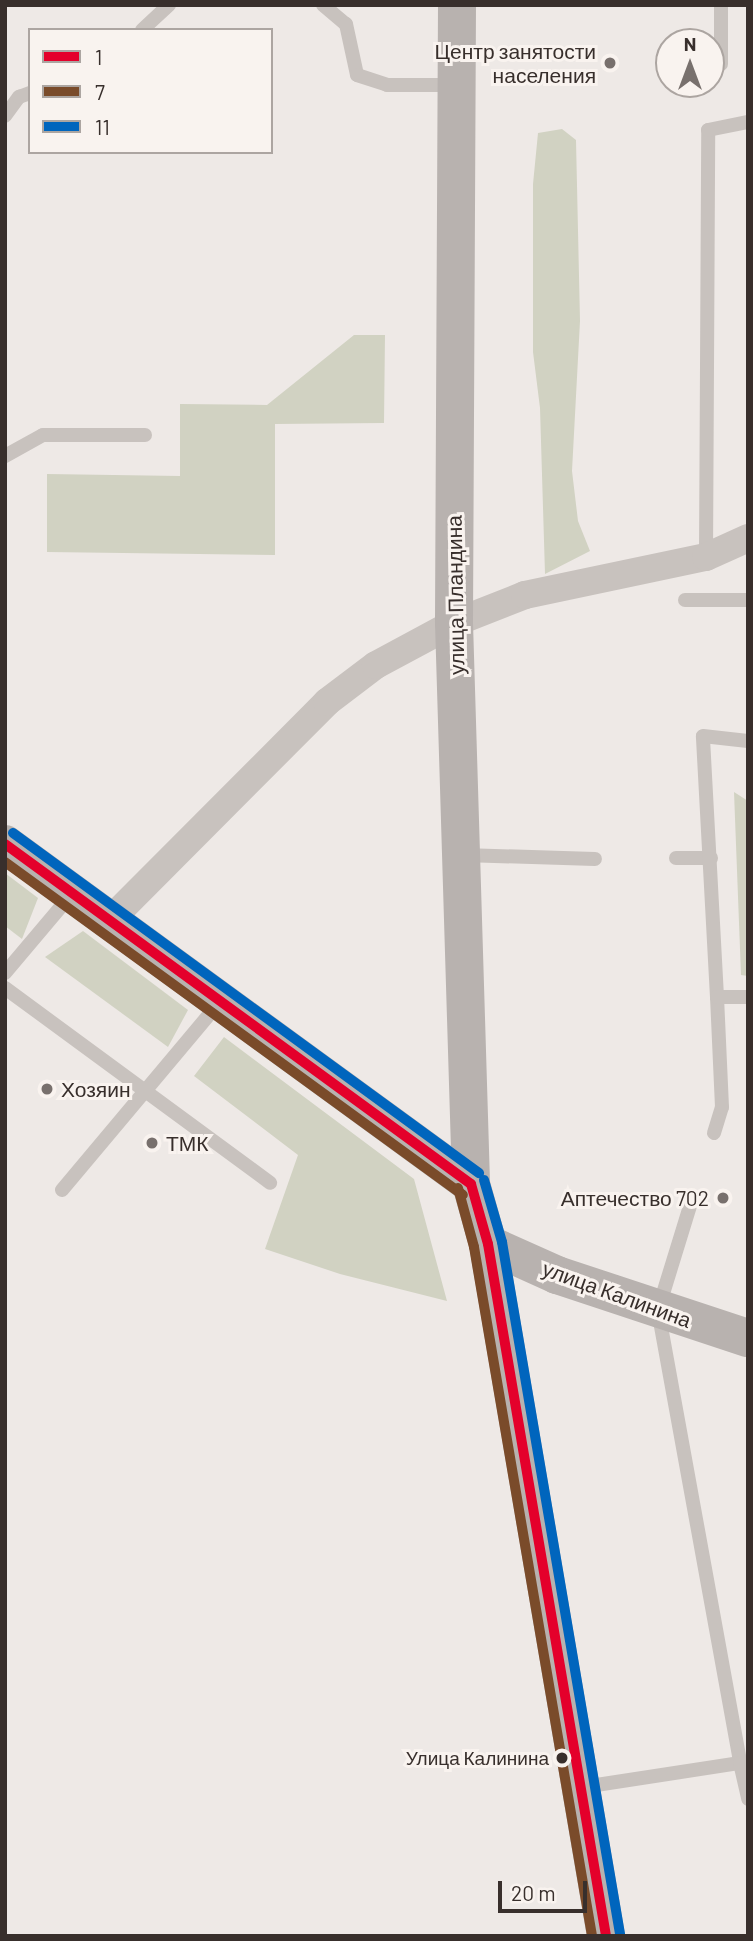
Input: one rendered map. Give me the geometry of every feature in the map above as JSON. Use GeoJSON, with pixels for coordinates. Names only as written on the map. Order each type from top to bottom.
{"type":"FeatureCollection","features":[{"type":"Feature","properties":{"kind":"street","name":"улица Пландина"},"geometry":{"type":"LineString","coordinates":[[457,5],[454,623],[463,855],[464,1059],[471,1184],[488,1244],[607,1936]]}},
{"type":"Feature","properties":{"kind":"street"},"geometry":{"type":"LineString","coordinates":[[107,923],[327,702],[376,665],[454,623],[525,595],[706,557],[748,538]]}},
{"type":"Feature","properties":{"kind":"street"},"geometry":{"type":"LineString","coordinates":[[5,844],[107,923],[471,1184]]}},
{"type":"Feature","properties":{"kind":"street","name":"улица Калинина"},"geometry":{"type":"LineString","coordinates":[[488,1244],[557,1275],[748,1338]]}},
{"type":"Feature","properties":{"kind":"lane"},"geometry":{"type":"LineString","coordinates":[[144,28],[169,5]]}},
{"type":"Feature","properties":{"kind":"lane"},"geometry":{"type":"LineString","coordinates":[[323,5],[346,24],[357,75],[387,85],[456,85]]}},
{"type":"Feature","properties":{"kind":"lane"},"geometry":{"type":"LineString","coordinates":[[721,5],[721,28]]}},
{"type":"Feature","properties":{"kind":"lane"},"geometry":{"type":"LineString","coordinates":[[5,116],[19,97],[28,94]]}},
{"type":"Feature","properties":{"kind":"lane"},"geometry":{"type":"LineString","coordinates":[[706,557],[708,130],[748,121]]}},
{"type":"Feature","properties":{"kind":"lane"},"geometry":{"type":"LineString","coordinates":[[5,456],[43,435],[145,435]]}},
{"type":"Feature","properties":{"kind":"lane"},"geometry":{"type":"LineString","coordinates":[[685,600],[748,600]]}},
{"type":"Feature","properties":{"kind":"lane"},"geometry":{"type":"LineString","coordinates":[[714,1133],[722,1107],[704,736],[748,741]]}},
{"type":"Feature","properties":{"kind":"lane"},"geometry":{"type":"LineString","coordinates":[[463,855],[595,859]]}},
{"type":"Feature","properties":{"kind":"lane"},"geometry":{"type":"LineString","coordinates":[[676,858],[711,858]]}},
{"type":"Feature","properties":{"kind":"lane"},"geometry":{"type":"LineString","coordinates":[[5,973],[71,895]]}},
{"type":"Feature","properties":{"kind":"lane"},"geometry":{"type":"LineString","coordinates":[[5,988],[270,1183]]}},
{"type":"Feature","properties":{"kind":"lane"},"geometry":{"type":"LineString","coordinates":[[717,996],[748,997]]}},
{"type":"Feature","properties":{"kind":"lane"},"geometry":{"type":"LineString","coordinates":[[62,1190],[219,1003]]}},
{"type":"Feature","properties":{"kind":"lane"},"geometry":{"type":"LineString","coordinates":[[690,1206],[658,1310],[748,1798]]}},
{"type":"Feature","properties":{"kind":"lane"},"geometry":{"type":"LineString","coordinates":[[581,1787],[740,1763]]}},
{"type":"Feature","properties":{"kind":"green space"},"geometry":{"type":"Polygon","coordinates":[[[562,129],[576,140],[580,321],[572,471],[578,521],[590,551],[545,574],[540,408],[533,352],[533,184],[538,133],[562,129]]]}},
{"type":"Feature","properties":{"kind":"green space"},"geometry":{"type":"Polygon","coordinates":[[[354,335],[385,335],[384,423],[275,424],[275,555],[47,552],[47,474],[180,476],[180,404],[267,405],[354,335]]]}},
{"type":"Feature","properties":{"kind":"green space"},"geometry":{"type":"Polygon","coordinates":[[[734,792],[748,801],[748,976],[741,975],[734,792]]]}},
{"type":"Feature","properties":{"kind":"green space"},"geometry":{"type":"Polygon","coordinates":[[[5,873],[38,898],[22,939],[5,926],[5,873]]]}},
{"type":"Feature","properties":{"kind":"green space"},"geometry":{"type":"Polygon","coordinates":[[[83,931],[188,1010],[168,1047],[45,957],[83,931]]]}},
{"type":"Feature","properties":{"kind":"green space"},"geometry":{"type":"Polygon","coordinates":[[[224,1037],[414,1179],[447,1301],[340,1274],[265,1249],[298,1155],[194,1076],[224,1037]]]}},
{"type":"Feature","properties":{"kind":"transit line","name":"11"},"geometry":{"type":"LineString","coordinates":[[13,833],[479,1173]]}},
{"type":"Feature","properties":{"kind":"transit line","name":"1"},"geometry":{"type":"LineString","coordinates":[[5,844],[471,1184]]}},
{"type":"Feature","properties":{"kind":"transit line","name":"7"},"geometry":{"type":"LineString","coordinates":[[5,862],[463,1195]]}},
{"type":"Feature","properties":{"kind":"transit line","name":"11"},"geometry":{"type":"LineString","coordinates":[[484,1180],[502,1242],[620,1934]]}},
{"type":"Feature","properties":{"kind":"transit line","name":"1"},"geometry":{"type":"LineString","coordinates":[[471,1184],[488,1244],[606,1936]]}},
{"type":"Feature","properties":{"kind":"transit line","name":"7"},"geometry":{"type":"LineString","coordinates":[[458,1188],[474,1247],[592,1936]]}},
{"type":"Feature","properties":{"kind":"place","name":"Центр занятости населения"},"geometry":{"type":"Point","coordinates":[610,63]}},
{"type":"Feature","properties":{"kind":"place","name":"Хозяин"},"geometry":{"type":"Point","coordinates":[47,1089]}},
{"type":"Feature","properties":{"kind":"place","name":"ТМК"},"geometry":{"type":"Point","coordinates":[152,1143]}},
{"type":"Feature","properties":{"kind":"place","name":"Аптечество 702"},"geometry":{"type":"Point","coordinates":[723,1198]}},
{"type":"Feature","properties":{"kind":"place","name":"Улица Калинина"},"geometry":{"type":"Point","coordinates":[562,1758]}}]}
